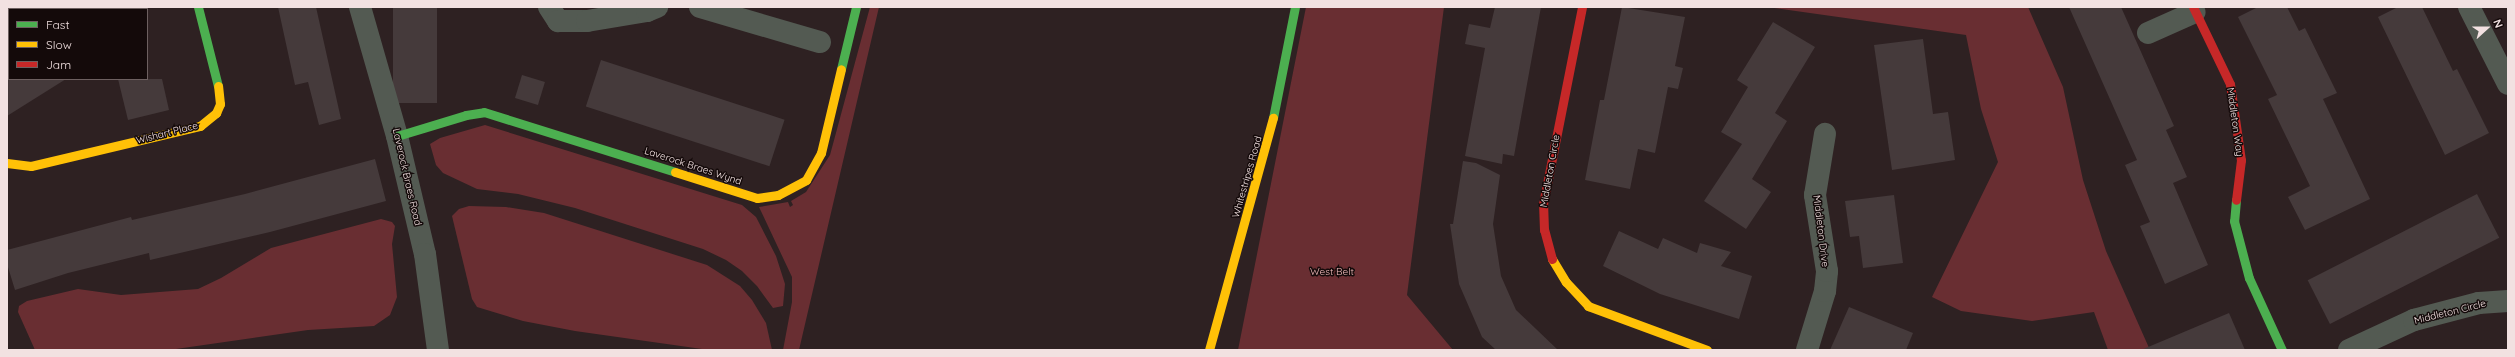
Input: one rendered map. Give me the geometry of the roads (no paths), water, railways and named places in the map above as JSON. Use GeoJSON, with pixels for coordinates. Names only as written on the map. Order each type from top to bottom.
{"type":"FeatureCollection","features":[{"type":"Feature","properties":{"kind":"street","name":"Wishart Place"},"geometry":{"type":"LineString","coordinates":[[7,163],[18,166],[31,166],[200,126],[216,113],[220,104],[219,89],[198,7]]}},
{"type":"Feature","properties":{"kind":"street","name":"Laverock Braes Road"},"geometry":{"type":"LineString","coordinates":[[360,7],[397,136],[425,254],[438,350]]}},
{"type":"Feature","properties":{"kind":"street"},"geometry":{"type":"LineString","coordinates":[[549,7],[558,21],[587,20],[647,11],[657,7]]}},
{"type":"Feature","properties":{"kind":"street"},"geometry":{"type":"LineString","coordinates":[[700,7],[820,42]]}},
{"type":"Feature","properties":{"kind":"street","name":"Laverock Braes Wynd"},"geometry":{"type":"LineString","coordinates":[[397,136],[466,115],[484,112],[757,198],[778,195],[790,191],[806,180],[820,152],[856,7]]}},
{"type":"Feature","properties":{"kind":"street","name":"Whitestripes Road"},"geometry":{"type":"LineString","coordinates":[[1209,350],[1270,135],[1295,7]]}},
{"type":"Feature","properties":{"kind":"street","name":"Middleton Circle"},"geometry":{"type":"LineString","coordinates":[[1582,7],[1543,204],[1544,230],[1550,256],[1566,282],[1588,306],[1670,344],[1707,350]]}},
{"type":"Feature","properties":{"kind":"street"},"geometry":{"type":"LineString","coordinates":[[2469,7],[2508,84]]}},
{"type":"Feature","properties":{"kind":"street","name":"Middleton Way"},"geometry":{"type":"LineString","coordinates":[[2148,33],[2194,10],[2230,84],[2241,160],[2234,221],[2248,278],[2282,350]]}},
{"type":"Feature","properties":{"kind":"street","name":"Middleton Drive"},"geometry":{"type":"LineString","coordinates":[[1807,350],[1825,291],[1827,271],[1815,195],[1826,134]]}},
{"type":"Feature","properties":{"kind":"street","name":"Middleton Circle"},"geometry":{"type":"LineString","coordinates":[[2349,350],[2414,320],[2479,303],[2508,300]]}},
{"type":"Feature","properties":{"kind":"park label","name":"West Belt"},"geometry":{"type":"Point","coordinates":[1332,272]}}]}
